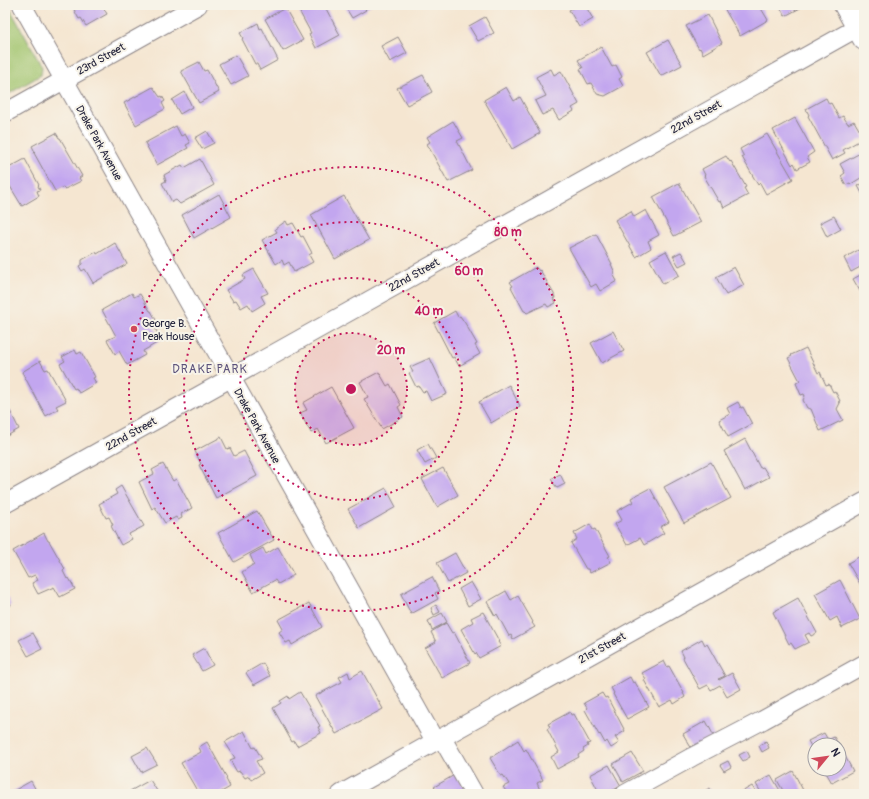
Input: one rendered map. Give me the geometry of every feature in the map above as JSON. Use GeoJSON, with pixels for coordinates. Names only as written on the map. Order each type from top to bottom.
{"type":"FeatureCollection","features":[{"type":"Feature","properties":{"kind":"main road"},"geometry":{"type":"LineString","coordinates":[[845,5],[862,30]]}},
{"type":"Feature","properties":{"kind":"street","name":"Drake Park Avenue"},"geometry":{"type":"LineString","coordinates":[[22,5],[230,378],[439,739],[474,794]]}},
{"type":"Feature","properties":{"kind":"street","name":"23rd Street"},"geometry":{"type":"LineString","coordinates":[[5,112],[64,80],[179,9],[198,5]]}},
{"type":"Feature","properties":{"kind":"street","name":"22nd Street"},"geometry":{"type":"LineString","coordinates":[[5,504],[230,378],[862,30]]}},
{"type":"Feature","properties":{"kind":"street","name":"21st Street"},"geometry":{"type":"LineString","coordinates":[[341,794],[864,502]]}},
{"type":"Feature","properties":{"kind":"street"},"geometry":{"type":"LineString","coordinates":[[625,794],[864,664]]}},
{"type":"Feature","properties":{"kind":"green space"},"geometry":{"type":"Polygon","coordinates":[[[5,5],[8,5],[42,67],[41,75],[5,96],[5,5]]]}},
{"type":"Feature","properties":{"kind":"building"},"geometry":{"type":"Polygon","coordinates":[[[74,5],[102,5],[107,14],[86,26],[81,18],[79,19],[74,10],[76,9],[74,5]]]}},
{"type":"Feature","properties":{"kind":"building"},"geometry":{"type":"Polygon","coordinates":[[[297,5],[324,5],[340,35],[316,48],[309,34],[311,33],[297,5]]]}},
{"type":"Feature","properties":{"kind":"building"},"geometry":{"type":"Polygon","coordinates":[[[344,5],[372,5],[352,18],[344,5]]]}},
{"type":"Feature","properties":{"kind":"building"},"geometry":{"type":"Polygon","coordinates":[[[578,5],[585,5],[593,19],[579,27],[569,10],[578,5]]]}},
{"type":"Feature","properties":{"kind":"building"},"geometry":{"type":"Polygon","coordinates":[[[729,5],[759,5],[768,20],[740,36],[724,8],[729,5]]]}},
{"type":"Feature","properties":{"kind":"building"},"geometry":{"type":"Polygon","coordinates":[[[779,5],[806,5],[785,16],[779,5]]]}},
{"type":"Feature","properties":{"kind":"building"},"geometry":{"type":"Polygon","coordinates":[[[285,8],[303,40],[283,51],[265,19],[285,8]]]}},
{"type":"Feature","properties":{"kind":"building"},"geometry":{"type":"Polygon","coordinates":[[[708,15],[722,43],[703,54],[686,26],[708,15]]]}},
{"type":"Feature","properties":{"kind":"building"},"geometry":{"type":"Polygon","coordinates":[[[485,17],[494,33],[478,41],[469,26],[485,17]]]}},
{"type":"Feature","properties":{"kind":"building"},"geometry":{"type":"Polygon","coordinates":[[[258,23],[278,60],[260,70],[257,64],[255,64],[240,33],[258,23]]]}},
{"type":"Feature","properties":{"kind":"building"},"geometry":{"type":"Polygon","coordinates":[[[398,37],[407,53],[390,62],[381,46],[398,37]]]}},
{"type":"Feature","properties":{"kind":"building"},"geometry":{"type":"Polygon","coordinates":[[[668,40],[682,65],[661,76],[647,52],[668,40]]]}},
{"type":"Feature","properties":{"kind":"building"},"geometry":{"type":"Polygon","coordinates":[[[601,47],[612,67],[616,65],[622,77],[619,79],[623,86],[605,96],[597,94],[591,83],[588,84],[580,69],[583,68],[578,60],[601,47]]]}},
{"type":"Feature","properties":{"kind":"building"},"geometry":{"type":"Polygon","coordinates":[[[236,55],[248,76],[231,85],[219,64],[236,55]]]}},
{"type":"Feature","properties":{"kind":"building"},"geometry":{"type":"Polygon","coordinates":[[[199,62],[204,71],[207,70],[219,92],[199,103],[181,71],[199,62]]]}},
{"type":"Feature","properties":{"kind":"building"},"geometry":{"type":"Polygon","coordinates":[[[551,69],[554,75],[561,71],[579,104],[572,108],[574,111],[559,120],[553,110],[542,115],[535,101],[546,96],[536,77],[551,69]]]}},
{"type":"Feature","properties":{"kind":"building"},"geometry":{"type":"Polygon","coordinates":[[[423,75],[432,92],[407,105],[397,88],[423,75]]]}},
{"type":"Feature","properties":{"kind":"building"},"geometry":{"type":"Polygon","coordinates":[[[153,87],[165,101],[162,103],[165,109],[136,125],[124,103],[153,87]]]}},
{"type":"Feature","properties":{"kind":"building"},"geometry":{"type":"Polygon","coordinates":[[[506,87],[514,101],[520,97],[540,133],[512,149],[484,100],[506,87]]]}},
{"type":"Feature","properties":{"kind":"building"},"geometry":{"type":"Polygon","coordinates":[[[185,92],[192,107],[180,114],[172,100],[185,92]]]}},
{"type":"Feature","properties":{"kind":"building"},"geometry":{"type":"Polygon","coordinates":[[[826,98],[829,104],[831,103],[839,118],[843,116],[848,124],[854,121],[864,138],[843,150],[845,153],[832,160],[808,116],[809,115],[806,109],[826,98]]]}},
{"type":"Feature","properties":{"kind":"building"},"geometry":{"type":"Polygon","coordinates":[[[795,118],[814,152],[807,157],[810,162],[797,169],[794,163],[792,165],[773,130],[795,118]]]}},
{"type":"Feature","properties":{"kind":"building"},"geometry":{"type":"Polygon","coordinates":[[[453,121],[463,138],[457,141],[472,170],[448,182],[427,144],[430,142],[427,137],[453,121]]]}},
{"type":"Feature","properties":{"kind":"building"},"geometry":{"type":"Polygon","coordinates":[[[176,126],[181,136],[185,134],[190,143],[186,145],[188,148],[157,165],[145,143],[176,126]]]}},
{"type":"Feature","properties":{"kind":"building"},"geometry":{"type":"Polygon","coordinates":[[[207,131],[214,143],[202,149],[195,138],[207,131]]]}},
{"type":"Feature","properties":{"kind":"building"},"geometry":{"type":"Polygon","coordinates":[[[56,133],[82,176],[79,178],[81,181],[65,189],[63,187],[55,191],[34,153],[35,152],[32,146],[56,133]]]}},
{"type":"Feature","properties":{"kind":"building"},"geometry":{"type":"Polygon","coordinates":[[[767,134],[793,179],[766,194],[760,183],[758,185],[742,157],[744,157],[740,149],[767,134]]]}},
{"type":"Feature","properties":{"kind":"building"},"geometry":{"type":"Polygon","coordinates":[[[864,151],[864,176],[851,184],[846,185],[841,176],[845,173],[840,164],[864,151]]]}},
{"type":"Feature","properties":{"kind":"building"},"geometry":{"type":"Polygon","coordinates":[[[726,156],[730,162],[731,161],[746,187],[744,188],[748,195],[724,208],[704,176],[705,175],[702,169],[726,156]]]}},
{"type":"Feature","properties":{"kind":"building"},"geometry":{"type":"Polygon","coordinates":[[[25,159],[39,185],[40,190],[37,191],[39,196],[22,206],[5,178],[5,170],[25,159]]]}},
{"type":"Feature","properties":{"kind":"building"},"geometry":{"type":"Polygon","coordinates":[[[200,159],[214,185],[180,204],[176,200],[172,202],[162,183],[166,181],[164,175],[182,165],[184,168],[200,159]]]}},
{"type":"Feature","properties":{"kind":"building"},"geometry":{"type":"Polygon","coordinates":[[[679,183],[701,222],[674,236],[653,197],[679,183]]]}},
{"type":"Feature","properties":{"kind":"building"},"geometry":{"type":"Polygon","coordinates":[[[864,183],[864,197],[858,186],[864,183]]]}},
{"type":"Feature","properties":{"kind":"building"},"geometry":{"type":"Polygon","coordinates":[[[219,194],[231,217],[194,238],[182,215],[219,194]]]}},
{"type":"Feature","properties":{"kind":"building"},"geometry":{"type":"Polygon","coordinates":[[[344,196],[369,240],[335,259],[311,215],[344,196]]]}},
{"type":"Feature","properties":{"kind":"building"},"geometry":{"type":"Polygon","coordinates":[[[646,210],[659,235],[648,241],[651,248],[636,257],[615,220],[631,211],[634,217],[646,210]]]}},
{"type":"Feature","properties":{"kind":"building"},"geometry":{"type":"Polygon","coordinates":[[[834,216],[841,229],[827,237],[820,223],[834,216]]]}},
{"type":"Feature","properties":{"kind":"building"},"geometry":{"type":"Polygon","coordinates":[[[286,221],[288,225],[293,223],[301,237],[303,236],[312,253],[309,255],[313,262],[294,272],[289,262],[284,265],[282,260],[276,264],[262,240],[277,232],[275,229],[286,221]]]}},
{"type":"Feature","properties":{"kind":"building"},"geometry":{"type":"Polygon","coordinates":[[[596,234],[612,264],[615,273],[613,274],[617,281],[600,291],[596,284],[591,287],[569,248],[596,234]]]}},
{"type":"Feature","properties":{"kind":"building"},"geometry":{"type":"Polygon","coordinates":[[[115,243],[127,264],[93,283],[85,269],[82,271],[79,266],[82,264],[82,260],[96,252],[97,254],[115,243]]]}},
{"type":"Feature","properties":{"kind":"building"},"geometry":{"type":"Polygon","coordinates":[[[862,248],[864,251],[864,265],[851,272],[844,258],[862,248]]]}},
{"type":"Feature","properties":{"kind":"building"},"geometry":{"type":"Polygon","coordinates":[[[666,251],[679,275],[663,284],[650,260],[666,251]]]}},
{"type":"Feature","properties":{"kind":"building"},"geometry":{"type":"Polygon","coordinates":[[[681,252],[687,262],[679,266],[673,256],[681,252]]]}},
{"type":"Feature","properties":{"kind":"building"},"geometry":{"type":"Polygon","coordinates":[[[536,267],[539,271],[540,270],[554,294],[555,298],[553,298],[556,303],[548,307],[546,304],[527,313],[524,311],[511,287],[513,286],[510,282],[536,267]]]}},
{"type":"Feature","properties":{"kind":"building"},"geometry":{"type":"Polygon","coordinates":[[[734,267],[744,285],[726,295],[716,277],[734,267]]]}},
{"type":"Feature","properties":{"kind":"building"},"geometry":{"type":"Polygon","coordinates":[[[254,269],[268,293],[261,296],[265,303],[252,311],[248,304],[241,308],[236,300],[233,301],[226,290],[245,279],[243,275],[254,269]]]}},
{"type":"Feature","properties":{"kind":"building"},"geometry":{"type":"Polygon","coordinates":[[[864,273],[864,298],[853,279],[864,273]]]}},
{"type":"Feature","properties":{"kind":"building","name":"George B. Peak House"},"geometry":{"type":"Polygon","coordinates":[[[132,293],[134,297],[140,294],[151,311],[156,320],[151,322],[162,340],[143,351],[145,355],[127,365],[119,351],[115,354],[107,340],[116,336],[102,310],[132,293]]]}},
{"type":"Feature","properties":{"kind":"building"},"geometry":{"type":"Polygon","coordinates":[[[455,311],[458,317],[460,316],[465,323],[477,344],[475,345],[480,354],[459,366],[454,357],[452,358],[434,323],[455,311]]]}},
{"type":"Feature","properties":{"kind":"building"},"geometry":{"type":"Polygon","coordinates":[[[613,331],[624,351],[602,363],[591,343],[613,331]]]}},
{"type":"Feature","properties":{"kind":"building"},"geometry":{"type":"Polygon","coordinates":[[[806,348],[818,373],[820,372],[826,385],[829,384],[833,392],[835,391],[840,401],[838,402],[840,403],[837,409],[843,420],[820,431],[811,409],[807,408],[803,400],[805,396],[804,394],[801,395],[796,383],[800,381],[788,358],[806,348]]]}},
{"type":"Feature","properties":{"kind":"building"},"geometry":{"type":"Polygon","coordinates":[[[75,350],[77,354],[81,352],[95,377],[93,378],[96,383],[79,393],[76,388],[74,389],[60,364],[65,361],[62,357],[75,350]]]}},
{"type":"Feature","properties":{"kind":"building"},"geometry":{"type":"Polygon","coordinates":[[[430,358],[447,394],[431,401],[426,391],[423,392],[419,386],[416,387],[409,373],[413,372],[410,367],[430,358]]]}},
{"type":"Feature","properties":{"kind":"building"},"geometry":{"type":"Polygon","coordinates":[[[40,361],[45,370],[48,369],[66,401],[56,406],[58,409],[46,416],[22,372],[40,361]]]}},
{"type":"Feature","properties":{"kind":"building"},"geometry":{"type":"Polygon","coordinates":[[[379,372],[387,386],[390,384],[401,405],[398,407],[403,417],[382,429],[364,399],[368,397],[360,382],[379,372]]]}},
{"type":"Feature","properties":{"kind":"building"},"geometry":{"type":"Polygon","coordinates":[[[509,385],[520,406],[491,423],[479,402],[509,385]]]}},
{"type":"Feature","properties":{"kind":"building"},"geometry":{"type":"Polygon","coordinates":[[[331,387],[354,428],[326,443],[318,429],[311,433],[300,413],[307,410],[303,403],[331,387]]]}},
{"type":"Feature","properties":{"kind":"building"},"geometry":{"type":"Polygon","coordinates":[[[738,402],[741,408],[743,407],[752,424],[728,437],[719,420],[730,414],[727,408],[738,402]]]}},
{"type":"Feature","properties":{"kind":"building"},"geometry":{"type":"Polygon","coordinates":[[[10,411],[19,429],[5,437],[5,414],[10,411]]]}},
{"type":"Feature","properties":{"kind":"building"},"geometry":{"type":"Polygon","coordinates":[[[221,437],[227,449],[230,448],[234,456],[244,451],[257,476],[216,498],[199,465],[201,464],[195,451],[221,437]]]}},
{"type":"Feature","properties":{"kind":"building"},"geometry":{"type":"Polygon","coordinates":[[[745,439],[760,468],[763,467],[769,477],[745,490],[724,451],[745,439]]]}},
{"type":"Feature","properties":{"kind":"building"},"geometry":{"type":"Polygon","coordinates":[[[428,444],[436,458],[425,464],[417,450],[428,444]]]}},
{"type":"Feature","properties":{"kind":"building"},"geometry":{"type":"Polygon","coordinates":[[[711,462],[731,498],[684,523],[664,487],[711,462]]]}},
{"type":"Feature","properties":{"kind":"building"},"geometry":{"type":"Polygon","coordinates":[[[163,464],[173,481],[176,479],[192,508],[181,514],[182,518],[178,520],[176,517],[165,523],[155,507],[152,509],[139,482],[154,474],[152,470],[163,464]]]}},
{"type":"Feature","properties":{"kind":"building"},"geometry":{"type":"Polygon","coordinates":[[[443,468],[458,495],[437,507],[422,479],[443,468]]]}},
{"type":"Feature","properties":{"kind":"building"},"geometry":{"type":"Polygon","coordinates":[[[560,474],[565,484],[557,488],[551,479],[560,474]]]}},
{"type":"Feature","properties":{"kind":"building"},"geometry":{"type":"Polygon","coordinates":[[[121,486],[144,526],[129,534],[132,539],[121,545],[111,526],[113,525],[109,517],[106,518],[99,504],[117,494],[115,490],[121,486]]]}},
{"type":"Feature","properties":{"kind":"building"},"geometry":{"type":"Polygon","coordinates":[[[386,488],[396,507],[359,528],[348,509],[386,488]]]}},
{"type":"Feature","properties":{"kind":"building"},"geometry":{"type":"Polygon","coordinates":[[[650,488],[669,522],[660,527],[664,533],[644,545],[640,538],[627,545],[615,524],[622,520],[617,511],[633,502],[631,498],[650,488]]]}},
{"type":"Feature","properties":{"kind":"building"},"geometry":{"type":"Polygon","coordinates":[[[257,511],[274,540],[234,562],[218,533],[257,511]]]}},
{"type":"Feature","properties":{"kind":"building"},"geometry":{"type":"Polygon","coordinates":[[[590,524],[593,530],[595,529],[610,556],[608,557],[611,562],[590,573],[588,569],[586,569],[571,543],[577,539],[574,533],[590,524]]]}},
{"type":"Feature","properties":{"kind":"building"},"geometry":{"type":"Polygon","coordinates":[[[44,533],[65,569],[63,571],[67,579],[69,578],[75,589],[60,597],[54,587],[38,594],[32,583],[38,580],[35,575],[28,578],[13,551],[44,533]]]}},
{"type":"Feature","properties":{"kind":"building"},"geometry":{"type":"Polygon","coordinates":[[[278,547],[294,575],[278,584],[275,580],[253,592],[242,572],[254,564],[250,555],[263,548],[266,554],[278,547]]]}},
{"type":"Feature","properties":{"kind":"building"},"geometry":{"type":"Polygon","coordinates":[[[455,553],[466,573],[448,583],[437,563],[455,553]]]}},
{"type":"Feature","properties":{"kind":"building"},"geometry":{"type":"Polygon","coordinates":[[[864,554],[864,591],[848,563],[864,554]]]}},
{"type":"Feature","properties":{"kind":"building"},"geometry":{"type":"Polygon","coordinates":[[[432,577],[439,591],[435,593],[438,599],[411,614],[401,594],[432,577]]]}},
{"type":"Feature","properties":{"kind":"building"},"geometry":{"type":"Polygon","coordinates":[[[840,580],[860,619],[842,628],[837,617],[830,621],[815,594],[840,580]]]}},
{"type":"Feature","properties":{"kind":"building"},"geometry":{"type":"Polygon","coordinates":[[[471,582],[481,599],[468,606],[459,589],[471,582]]]}},
{"type":"Feature","properties":{"kind":"building"},"geometry":{"type":"Polygon","coordinates":[[[506,591],[511,600],[518,596],[535,627],[513,639],[511,635],[509,636],[497,614],[495,616],[487,602],[506,591]]]}},
{"type":"Feature","properties":{"kind":"building"},"geometry":{"type":"Polygon","coordinates":[[[5,594],[11,605],[5,608],[5,594]]]}},
{"type":"Feature","properties":{"kind":"building"},"geometry":{"type":"Polygon","coordinates":[[[798,598],[817,633],[811,636],[809,633],[805,635],[809,642],[795,649],[791,643],[789,644],[773,612],[798,598]]]}},
{"type":"Feature","properties":{"kind":"building"},"geometry":{"type":"Polygon","coordinates":[[[309,603],[322,627],[292,645],[290,641],[286,643],[279,632],[283,629],[278,620],[309,603]]]}},
{"type":"Feature","properties":{"kind":"building"},"geometry":{"type":"Polygon","coordinates":[[[436,605],[440,612],[434,615],[431,608],[436,605]]]}},
{"type":"Feature","properties":{"kind":"building"},"geometry":{"type":"Polygon","coordinates":[[[483,612],[501,646],[479,658],[476,653],[475,654],[461,629],[473,622],[471,618],[483,612]]]}},
{"type":"Feature","properties":{"kind":"building"},"geometry":{"type":"Polygon","coordinates":[[[442,613],[447,622],[432,630],[428,621],[442,613]]]}},
{"type":"Feature","properties":{"kind":"building"},"geometry":{"type":"Polygon","coordinates":[[[446,623],[452,633],[454,632],[470,663],[442,678],[425,648],[436,642],[431,632],[446,623]]]}},
{"type":"Feature","properties":{"kind":"building"},"geometry":{"type":"Polygon","coordinates":[[[33,633],[42,649],[28,656],[19,640],[33,633]]]}},
{"type":"Feature","properties":{"kind":"building"},"geometry":{"type":"Polygon","coordinates":[[[702,639],[705,645],[707,644],[725,676],[718,679],[719,680],[732,673],[741,689],[727,697],[720,685],[711,690],[708,685],[700,689],[683,658],[684,657],[681,651],[702,639]]]}},
{"type":"Feature","properties":{"kind":"building"},"geometry":{"type":"Polygon","coordinates":[[[204,648],[213,665],[202,671],[192,655],[204,648]]]}},
{"type":"Feature","properties":{"kind":"building"},"geometry":{"type":"Polygon","coordinates":[[[664,661],[667,667],[669,666],[685,697],[674,704],[672,700],[659,707],[644,680],[646,679],[642,673],[664,661]]]}},
{"type":"Feature","properties":{"kind":"building"},"geometry":{"type":"Polygon","coordinates":[[[263,663],[270,676],[254,685],[246,673],[263,663]]]}},
{"type":"Feature","properties":{"kind":"building"},"geometry":{"type":"Polygon","coordinates":[[[362,671],[383,709],[336,734],[315,696],[342,682],[339,677],[348,672],[350,678],[362,671]]]}},
{"type":"Feature","properties":{"kind":"building"},"geometry":{"type":"Polygon","coordinates":[[[630,677],[633,683],[635,682],[649,707],[627,719],[611,688],[630,677]]]}},
{"type":"Feature","properties":{"kind":"building"},"geometry":{"type":"Polygon","coordinates":[[[300,692],[320,726],[318,727],[321,733],[297,746],[294,741],[292,742],[273,708],[288,696],[289,699],[300,692]]]}},
{"type":"Feature","properties":{"kind":"building"},"geometry":{"type":"Polygon","coordinates":[[[602,693],[605,698],[607,697],[625,731],[615,737],[619,743],[611,748],[607,741],[605,743],[600,734],[599,735],[585,710],[587,708],[584,703],[602,693]]]}},
{"type":"Feature","properties":{"kind":"building"},"geometry":{"type":"Polygon","coordinates":[[[570,712],[571,715],[574,714],[590,743],[583,749],[584,751],[578,755],[579,757],[557,769],[551,757],[559,752],[547,729],[550,727],[548,724],[570,712]]]}},
{"type":"Feature","properties":{"kind":"building"},"geometry":{"type":"Polygon","coordinates":[[[706,721],[715,738],[693,751],[683,734],[706,721]]]}},
{"type":"Feature","properties":{"kind":"building"},"geometry":{"type":"Polygon","coordinates":[[[244,731],[253,748],[255,747],[262,759],[256,761],[263,773],[251,780],[249,776],[245,778],[240,771],[237,772],[230,760],[235,758],[225,742],[244,731]]]}},
{"type":"Feature","properties":{"kind":"building"},"geometry":{"type":"Polygon","coordinates":[[[824,733],[826,737],[816,737],[824,733]]]}},
{"type":"Feature","properties":{"kind":"building"},"geometry":{"type":"Polygon","coordinates":[[[518,740],[524,751],[526,749],[543,780],[537,783],[540,790],[533,794],[508,794],[503,787],[509,784],[503,775],[501,776],[490,758],[518,740]]]}},
{"type":"Feature","properties":{"kind":"building"},"geometry":{"type":"Polygon","coordinates":[[[766,741],[769,748],[762,752],[759,746],[766,741]]]}},
{"type":"Feature","properties":{"kind":"building"},"geometry":{"type":"Polygon","coordinates":[[[207,742],[227,778],[226,779],[230,787],[218,794],[199,794],[181,763],[201,752],[199,747],[207,742]]]}},
{"type":"Feature","properties":{"kind":"building"},"geometry":{"type":"Polygon","coordinates":[[[147,748],[157,764],[141,772],[132,756],[147,748]]]}},
{"type":"Feature","properties":{"kind":"building"},"geometry":{"type":"Polygon","coordinates":[[[747,751],[750,757],[743,761],[739,755],[747,751]]]}},
{"type":"Feature","properties":{"kind":"building"},"geometry":{"type":"Polygon","coordinates":[[[632,753],[643,771],[623,782],[613,764],[632,753]]]}},
{"type":"Feature","properties":{"kind":"building"},"geometry":{"type":"Polygon","coordinates":[[[847,760],[853,771],[847,774],[847,760]]]}},
{"type":"Feature","properties":{"kind":"building"},"geometry":{"type":"Polygon","coordinates":[[[728,761],[731,767],[724,771],[720,765],[728,761]]]}},
{"type":"Feature","properties":{"kind":"building"},"geometry":{"type":"Polygon","coordinates":[[[609,765],[621,786],[606,794],[600,794],[590,775],[609,765]]]}},
{"type":"Feature","properties":{"kind":"building"},"geometry":{"type":"Polygon","coordinates":[[[793,771],[805,794],[785,794],[777,780],[793,771]]]}},
{"type":"Feature","properties":{"kind":"building"},"geometry":{"type":"Polygon","coordinates":[[[456,774],[469,794],[437,794],[438,792],[434,787],[456,774]]]}},
{"type":"Feature","properties":{"kind":"building"},"geometry":{"type":"Polygon","coordinates":[[[771,775],[782,794],[762,794],[756,784],[771,775]]]}},
{"type":"Feature","properties":{"kind":"building"},"geometry":{"type":"Polygon","coordinates":[[[829,777],[842,777],[832,783],[829,777]]]}},
{"type":"Feature","properties":{"kind":"building"},"geometry":{"type":"Polygon","coordinates":[[[150,780],[159,794],[131,794],[130,791],[150,780]]]}},
{"type":"Feature","properties":{"kind":"building"},"geometry":{"type":"Polygon","coordinates":[[[31,781],[38,794],[8,794],[31,781]]]}},
{"type":"Feature","properties":{"kind":"building"},"geometry":{"type":"Polygon","coordinates":[[[752,786],[757,794],[738,794],[752,786]]]}},
{"type":"Feature","properties":{"kind":"building"},"geometry":{"type":"Polygon","coordinates":[[[710,788],[713,794],[699,794],[710,788]]]}},
{"type":"Feature","properties":{"kind":"place","name":"George B. Peak House"},"geometry":{"type":"Point","coordinates":[134,329]}},
{"type":"Feature","properties":{"kind":"district","name":"DRAKE PARK"},"geometry":{"type":"Point","coordinates":[210,369]}}]}
